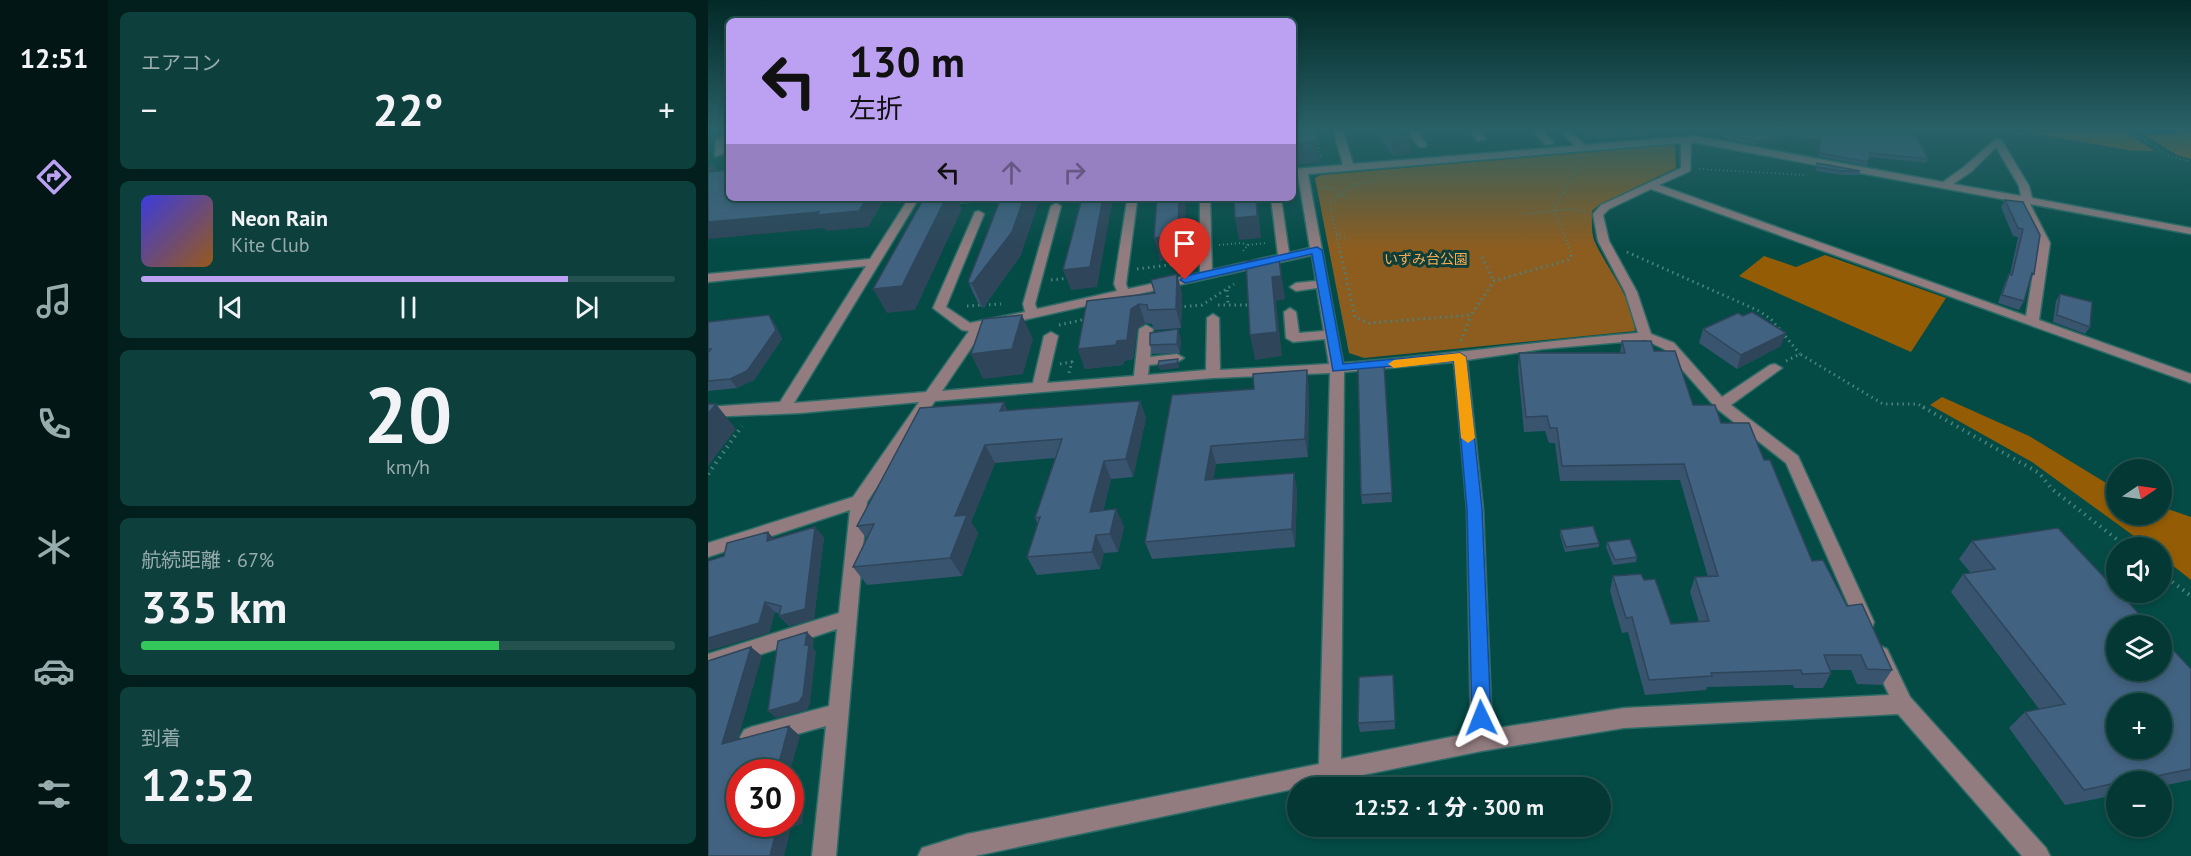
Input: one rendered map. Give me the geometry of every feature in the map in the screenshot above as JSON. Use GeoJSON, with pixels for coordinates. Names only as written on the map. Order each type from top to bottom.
{"type":"FeatureCollection","features":[{"type":"Feature","properties":{"kind":"street"},"geometry":{"type":"LineString","coordinates":[[1330,772],[1337,368],[1317,250],[1300,195],[1298,172],[1349,168]]}},
{"type":"Feature","properties":{"kind":"street"},"geometry":{"type":"LineString","coordinates":[[1645,336],[1640,313],[1602,241],[1598,214],[1605,207],[1686,170],[1686,168]]}},
{"type":"Feature","properties":{"kind":"street"},"geometry":{"type":"LineString","coordinates":[[1852,168],[2191,231]]}},
{"type":"Feature","properties":{"kind":"street"},"geometry":{"type":"LineString","coordinates":[[1945,185],[1969,168]]}},
{"type":"Feature","properties":{"kind":"street"},"geometry":{"type":"LineString","coordinates":[[2013,168],[2024,186],[2024,200],[2044,243],[2032,321]]}},
{"type":"Feature","properties":{"kind":"street"},"geometry":{"type":"LineString","coordinates":[[1651,186],[2032,321],[2120,356],[2191,379]]}},
{"type":"Feature","properties":{"kind":"street"},"geometry":{"type":"LineString","coordinates":[[784,406],[912,201]]}},
{"type":"Feature","properties":{"kind":"street"},"geometry":{"type":"LineString","coordinates":[[1124,293],[1120,284],[1132,201]]}},
{"type":"Feature","properties":{"kind":"street"},"geometry":{"type":"LineString","coordinates":[[1205,201],[1206,275]]}},
{"type":"Feature","properties":{"kind":"street"},"geometry":{"type":"LineString","coordinates":[[1276,201],[1284,258]]}},
{"type":"Feature","properties":{"kind":"street"},"geometry":{"type":"LineString","coordinates":[[1032,314],[1029,304],[1056,206]]}},
{"type":"Feature","properties":{"kind":"street"},"geometry":{"type":"LineString","coordinates":[[979,214],[939,308],[967,327],[1317,250]]}},
{"type":"Feature","properties":{"kind":"street"},"geometry":{"type":"LineString","coordinates":[[708,278],[874,262]]}},
{"type":"Feature","properties":{"kind":"street"},"geometry":{"type":"LineString","coordinates":[[1296,287],[1323,284]]}},
{"type":"Feature","properties":{"kind":"street"},"geometry":{"type":"LineString","coordinates":[[1290,312],[1293,338],[1331,334]]}},
{"type":"Feature","properties":{"kind":"street"},"geometry":{"type":"LineString","coordinates":[[1213,318],[1213,374]]}},
{"type":"Feature","properties":{"kind":"street"},"geometry":{"type":"LineString","coordinates":[[824,856],[859,501],[979,326]]}},
{"type":"Feature","properties":{"kind":"street"},"geometry":{"type":"LineString","coordinates":[[1039,388],[1051,332]]}},
{"type":"Feature","properties":{"kind":"street"},"geometry":{"type":"LineString","coordinates":[[1140,381],[1149,334]]}},
{"type":"Feature","properties":{"kind":"street"},"geometry":{"type":"LineString","coordinates":[[708,412],[784,406],[801,408],[1213,374],[1337,368],[1460,351],[1645,336],[1658,339],[1669,346],[1721,405],[1792,460],[1903,704],[2038,856]]}},
{"type":"Feature","properties":{"kind":"street"},"geometry":{"type":"LineString","coordinates":[[1460,351],[1475,509],[1482,741]]}},
{"type":"Feature","properties":{"kind":"street"},"geometry":{"type":"LineString","coordinates":[[1142,362],[1177,358]]}},
{"type":"Feature","properties":{"kind":"street"},"geometry":{"type":"LineString","coordinates":[[1721,405],[1775,368]]}},
{"type":"Feature","properties":{"kind":"street"},"geometry":{"type":"LineString","coordinates":[[708,550],[859,501]]}},
{"type":"Feature","properties":{"kind":"street"},"geometry":{"type":"LineString","coordinates":[[708,663],[847,618]]}},
{"type":"Feature","properties":{"kind":"street"},"geometry":{"type":"LineString","coordinates":[[930,856],[967,846],[1482,741],[1624,718],[1903,704]]}},
{"type":"Feature","properties":{"kind":"street"},"geometry":{"type":"LineString","coordinates":[[751,737],[838,713]]}},
{"type":"Feature","properties":{"kind":"path"},"geometry":{"type":"LineString","coordinates":[[1460,351],[1471,315],[1494,281],[1560,263],[1571,257],[1554,210],[1555,204],[1576,168]]}},
{"type":"Feature","properties":{"kind":"path"},"geometry":{"type":"LineString","coordinates":[[1380,180],[1359,183],[1337,194],[1330,206],[1336,234],[1340,234],[1339,240],[1355,317],[1369,323],[1471,315]]}},
{"type":"Feature","properties":{"kind":"path"},"geometry":{"type":"LineString","coordinates":[[1337,194],[1349,198]]}},
{"type":"Feature","properties":{"kind":"path"},"geometry":{"type":"LineString","coordinates":[[1526,214],[1571,209]]}},
{"type":"Feature","properties":{"kind":"path"},"geometry":{"type":"LineString","coordinates":[[1339,240],[1347,237]]}},
{"type":"Feature","properties":{"kind":"path"},"geometry":{"type":"LineString","coordinates":[[1602,241],[1759,311],[1771,319],[1783,332],[1790,345],[1800,354],[1883,404],[1918,404],[2038,473],[2052,489],[2113,537]]}},
{"type":"Feature","properties":{"kind":"path"},"geometry":{"type":"LineString","coordinates":[[1122,272],[1206,260],[1242,252],[1247,249],[1248,245],[1241,243],[1206,246]]}},
{"type":"Feature","properties":{"kind":"path"},"geometry":{"type":"LineString","coordinates":[[1482,257],[1494,281]]}},
{"type":"Feature","properties":{"kind":"path"},"geometry":{"type":"LineString","coordinates":[[1035,282],[1070,278]]}},
{"type":"Feature","properties":{"kind":"path"},"geometry":{"type":"LineString","coordinates":[[1202,305],[1235,283]]}},
{"type":"Feature","properties":{"kind":"path"},"geometry":{"type":"LineString","coordinates":[[1227,289],[1228,304]]}},
{"type":"Feature","properties":{"kind":"path"},"geometry":{"type":"LineString","coordinates":[[1170,308],[1258,304]]}},
{"type":"Feature","properties":{"kind":"path"},"geometry":{"type":"LineString","coordinates":[[1051,332],[1094,315]]}},
{"type":"Feature","properties":{"kind":"path"},"geometry":{"type":"LineString","coordinates":[[1791,358],[1800,354]]}},
{"type":"Feature","properties":{"kind":"path"},"geometry":{"type":"LineString","coordinates":[[708,474],[743,427],[731,426]]}},
{"type":"Feature","properties":{"kind":"path"},"geometry":{"type":"LineString","coordinates":[[2172,582],[2191,596]]}},
{"type":"Feature","properties":{"kind":"green space","name":"いずみ台公園"},"geometry":{"type":"Polygon","coordinates":[[[1404,168],[1676,168],[1599,205],[1592,211],[1594,240],[1630,307],[1635,331],[1364,358],[1349,353],[1315,178],[1321,175],[1404,168]]]}},
{"type":"Feature","properties":{"kind":"shaded area"},"geometry":{"type":"Polygon","coordinates":[[[1825,255],[1946,298],[1911,352],[1739,276],[1764,256],[1796,267],[1825,255]]]}},
{"type":"Feature","properties":{"kind":"shaded area"},"geometry":{"type":"Polygon","coordinates":[[[1942,397],[2029,436],[2106,483],[2106,516],[2032,462],[1930,405],[1942,397]]]}},
{"type":"Feature","properties":{"kind":"shaded area"},"geometry":{"type":"Polygon","coordinates":[[[2172,510],[2191,517],[2191,580],[2172,565],[2172,537],[2135,537],[2119,525],[2172,525],[2172,510]]]}},
{"type":"Feature","properties":{"kind":"building"},"geometry":{"type":"Polygon","coordinates":[[[1823,168],[1860,171],[1842,171],[1823,168]]]}},
{"type":"Feature","properties":{"kind":"building"},"geometry":{"type":"Polygon","coordinates":[[[726,170],[726,201],[865,201],[859,211],[817,215],[819,212],[708,222],[708,172],[726,170]]]}},
{"type":"Feature","properties":{"kind":"building"},"geometry":{"type":"Polygon","coordinates":[[[2005,200],[2023,202],[2040,235],[2034,274],[2032,273],[2024,301],[2002,295],[2009,274],[2012,275],[2023,229],[2018,228],[2005,200]]]}},
{"type":"Feature","properties":{"kind":"building"},"geometry":{"type":"Polygon","coordinates":[[[922,201],[944,201],[902,286],[873,289],[922,201]]]}},
{"type":"Feature","properties":{"kind":"building"},"geometry":{"type":"Polygon","coordinates":[[[1000,201],[1023,201],[1012,232],[972,284],[968,282],[1000,201]]]}},
{"type":"Feature","properties":{"kind":"building"},"geometry":{"type":"Polygon","coordinates":[[[1081,201],[1102,201],[1090,267],[1063,270],[1081,201]]]}},
{"type":"Feature","properties":{"kind":"building"},"geometry":{"type":"Polygon","coordinates":[[[1157,201],[1179,201],[1178,236],[1154,238],[1157,201]]]}},
{"type":"Feature","properties":{"kind":"building"},"geometry":{"type":"Polygon","coordinates":[[[1234,201],[1256,201],[1257,216],[1235,218],[1234,201]]]}},
{"type":"Feature","properties":{"kind":"building"},"geometry":{"type":"Polygon","coordinates":[[[1279,258],[1281,276],[1272,277],[1277,332],[1250,335],[1246,261],[1279,258]]]}},
{"type":"Feature","properties":{"kind":"building"},"geometry":{"type":"Polygon","coordinates":[[[1177,274],[1176,309],[1148,310],[1147,305],[1139,304],[1131,309],[1127,340],[1117,341],[1116,345],[1078,349],[1087,301],[1155,293],[1151,280],[1177,274]]]}},
{"type":"Feature","properties":{"kind":"building"},"geometry":{"type":"Polygon","coordinates":[[[2060,294],[2092,302],[2090,327],[2057,315],[2060,294]]]}},
{"type":"Feature","properties":{"kind":"building"},"geometry":{"type":"Polygon","coordinates":[[[1752,312],[1786,333],[1741,355],[1703,329],[1738,313],[1743,316],[1752,312]]]}},
{"type":"Feature","properties":{"kind":"building"},"geometry":{"type":"Polygon","coordinates":[[[769,315],[776,330],[747,371],[730,379],[708,381],[708,353],[711,349],[708,349],[708,322],[769,315]]]}},
{"type":"Feature","properties":{"kind":"building"},"geometry":{"type":"Polygon","coordinates":[[[1022,315],[1012,349],[971,354],[983,319],[1022,315]]]}},
{"type":"Feature","properties":{"kind":"building"},"geometry":{"type":"Polygon","coordinates":[[[1178,329],[1177,344],[1150,345],[1150,333],[1178,329]]]}},
{"type":"Feature","properties":{"kind":"building"},"geometry":{"type":"Polygon","coordinates":[[[1622,341],[1651,341],[1654,351],[1675,351],[1693,405],[1715,405],[1721,423],[1749,423],[1764,460],[1770,460],[1812,561],[1823,560],[1847,606],[1862,604],[1892,670],[1867,669],[1861,655],[1824,655],[1831,673],[1802,674],[1801,670],[1711,673],[1712,676],[1649,680],[1632,617],[1626,618],[1613,576],[1641,574],[1644,580],[1655,579],[1671,624],[1709,621],[1695,577],[1718,576],[1684,464],[1562,466],[1557,428],[1550,428],[1547,416],[1526,417],[1519,353],[1625,353],[1622,341]]]}},
{"type":"Feature","properties":{"kind":"building"},"geometry":{"type":"Polygon","coordinates":[[[1178,359],[1177,363],[1158,366],[1159,361],[1178,359]]]}},
{"type":"Feature","properties":{"kind":"building"},"geometry":{"type":"Polygon","coordinates":[[[1384,364],[1392,493],[1361,495],[1358,366],[1384,364]]]}},
{"type":"Feature","properties":{"kind":"building"},"geometry":{"type":"Polygon","coordinates":[[[1307,370],[1305,439],[1211,446],[1205,480],[1294,473],[1292,529],[1145,542],[1172,395],[1254,389],[1253,374],[1307,370]]]}},
{"type":"Feature","properties":{"kind":"building"},"geometry":{"type":"Polygon","coordinates":[[[1140,401],[1126,459],[1104,461],[1090,512],[1116,509],[1110,534],[1096,535],[1092,552],[1027,557],[1040,517],[1035,518],[1062,439],[985,445],[955,516],[967,515],[950,558],[853,567],[874,524],[857,526],[920,408],[1004,402],[1000,411],[1140,401]]]}},
{"type":"Feature","properties":{"kind":"building"},"geometry":{"type":"Polygon","coordinates":[[[708,404],[716,404],[708,414],[708,404]]]}},
{"type":"Feature","properties":{"kind":"building"},"geometry":{"type":"Polygon","coordinates":[[[1593,526],[1599,543],[1566,547],[1560,530],[1593,526]]]}},
{"type":"Feature","properties":{"kind":"building"},"geometry":{"type":"Polygon","coordinates":[[[815,527],[805,609],[779,616],[781,606],[765,602],[759,623],[708,638],[708,561],[724,556],[727,543],[768,532],[767,541],[815,527]]]}},
{"type":"Feature","properties":{"kind":"building"},"geometry":{"type":"Polygon","coordinates":[[[2058,528],[2106,579],[2106,603],[2129,603],[2140,615],[2106,615],[2106,681],[2172,681],[2172,649],[2191,669],[2191,769],[2172,773],[2106,771],[2106,785],[2084,790],[2025,712],[2065,704],[1963,574],[1995,569],[1972,541],[2058,528]]]}},
{"type":"Feature","properties":{"kind":"building"},"geometry":{"type":"Polygon","coordinates":[[[1630,539],[1637,557],[1615,560],[1607,542],[1630,539]]]}},
{"type":"Feature","properties":{"kind":"building"},"geometry":{"type":"Polygon","coordinates":[[[807,632],[805,645],[809,644],[803,696],[799,702],[768,711],[778,641],[807,632]]]}},
{"type":"Feature","properties":{"kind":"building"},"geometry":{"type":"Polygon","coordinates":[[[751,647],[722,744],[789,726],[780,759],[726,759],[726,837],[775,837],[770,856],[708,856],[708,661],[751,647]]]}},
{"type":"Feature","properties":{"kind":"building"},"geometry":{"type":"Polygon","coordinates":[[[1393,675],[1395,721],[1358,723],[1359,677],[1393,675]]]}},
{"type":"Feature","properties":{"kind":"slow traffic"},"geometry":{"type":"LineString","coordinates":[[1394,364],[1460,357],[1468,438]]}},
{"type":"Feature","properties":{"kind":"route"},"geometry":{"type":"LineString","coordinates":[[1185,280],[1317,250],[1337,368],[1460,357],[1475,509],[1481,718]]}}]}
